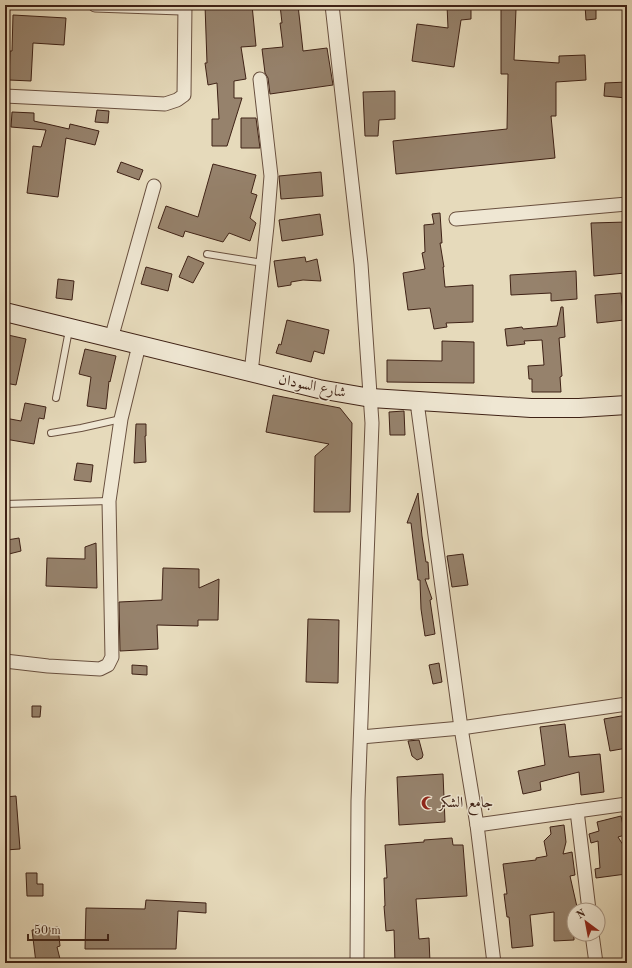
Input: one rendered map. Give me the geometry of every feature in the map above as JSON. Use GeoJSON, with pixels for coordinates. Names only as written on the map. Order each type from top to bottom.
{"type":"FeatureCollection","features":[{"type":"Feature","properties":{"kind":"main road","name":"شارع السودان"},"geometry":{"type":"LineString","coordinates":[[5,312],[319,390],[371,398],[531,408],[579,408],[627,405]]}},
{"type":"Feature","properties":{"kind":"street"},"geometry":{"type":"LineString","coordinates":[[94,5],[181,8],[185,5]]}},
{"type":"Feature","properties":{"kind":"street"},"geometry":{"type":"LineString","coordinates":[[5,96],[165,104],[177,100],[184,95],[185,5]]}},
{"type":"Feature","properties":{"kind":"street"},"geometry":{"type":"LineString","coordinates":[[332,5],[361,264],[372,423],[358,801],[357,963]]}},
{"type":"Feature","properties":{"kind":"street"},"geometry":{"type":"LineString","coordinates":[[250,373],[271,176],[260,79]]}},
{"type":"Feature","properties":{"kind":"street"},"geometry":{"type":"LineString","coordinates":[[112,339],[154,186]]}},
{"type":"Feature","properties":{"kind":"street"},"geometry":{"type":"LineString","coordinates":[[456,218],[627,204]]}},
{"type":"Feature","properties":{"kind":"street"},"geometry":{"type":"LineString","coordinates":[[5,661],[48,666],[100,669],[104,668],[110,662],[112,657],[109,501],[121,419],[139,345]]}},
{"type":"Feature","properties":{"kind":"street"},"geometry":{"type":"LineString","coordinates":[[418,402],[461,728],[477,825],[494,963]]}},
{"type":"Feature","properties":{"kind":"street"},"geometry":{"type":"LineString","coordinates":[[361,737],[461,728],[627,704]]}},
{"type":"Feature","properties":{"kind":"street"},"geometry":{"type":"LineString","coordinates":[[477,825],[627,804]]}},
{"type":"Feature","properties":{"kind":"street"},"geometry":{"type":"LineString","coordinates":[[577,811],[588,902]]}},
{"type":"Feature","properties":{"kind":"street"},"geometry":{"type":"LineString","coordinates":[[593,942],[596,963]]}},
{"type":"Feature","properties":{"kind":"lane"},"geometry":{"type":"LineString","coordinates":[[207,254],[263,262]]}},
{"type":"Feature","properties":{"kind":"lane"},"geometry":{"type":"LineString","coordinates":[[56,398],[70,329]]}},
{"type":"Feature","properties":{"kind":"lane"},"geometry":{"type":"LineString","coordinates":[[51,433],[121,419]]}},
{"type":"Feature","properties":{"kind":"lane"},"geometry":{"type":"LineString","coordinates":[[5,504],[109,501]]}},
{"type":"Feature","properties":{"kind":"building"},"geometry":{"type":"Polygon","coordinates":[[[205,5],[252,5],[256,46],[241,47],[246,79],[234,81],[234,98],[242,98],[227,146],[212,146],[212,119],[219,119],[217,83],[208,85],[205,63],[207,63],[205,5]]]}},
{"type":"Feature","properties":{"kind":"building"},"geometry":{"type":"Polygon","coordinates":[[[280,5],[298,5],[303,51],[327,48],[333,85],[270,94],[268,78],[265,73],[262,49],[283,47],[280,23],[282,23],[280,5]]]}},
{"type":"Feature","properties":{"kind":"building"},"geometry":{"type":"Polygon","coordinates":[[[447,5],[471,5],[471,19],[461,20],[454,67],[412,61],[417,24],[448,28],[447,5]]]}},
{"type":"Feature","properties":{"kind":"building"},"geometry":{"type":"Polygon","coordinates":[[[585,5],[596,5],[596,19],[586,20],[585,5]]]}},
{"type":"Feature","properties":{"kind":"building"},"geometry":{"type":"Polygon","coordinates":[[[501,9],[516,9],[514,60],[559,63],[559,56],[585,55],[586,80],[556,82],[556,116],[551,116],[555,158],[396,174],[393,141],[507,129],[508,74],[501,74],[501,9]]]}},
{"type":"Feature","properties":{"kind":"building"},"geometry":{"type":"Polygon","coordinates":[[[13,15],[66,18],[64,45],[33,43],[31,81],[9,80],[10,51],[12,51],[13,15]]]}},
{"type":"Feature","properties":{"kind":"building"},"geometry":{"type":"Polygon","coordinates":[[[627,82],[627,98],[604,96],[605,83],[627,82]]]}},
{"type":"Feature","properties":{"kind":"building"},"geometry":{"type":"Polygon","coordinates":[[[395,91],[395,119],[379,120],[378,136],[365,136],[363,92],[395,91]]]}},
{"type":"Feature","properties":{"kind":"building"},"geometry":{"type":"Polygon","coordinates":[[[97,110],[109,111],[108,123],[95,122],[97,110]]]}},
{"type":"Feature","properties":{"kind":"building"},"geometry":{"type":"Polygon","coordinates":[[[12,112],[34,113],[34,121],[69,129],[70,124],[99,131],[95,145],[66,138],[58,197],[27,193],[33,146],[41,147],[46,130],[11,127],[12,112]]]}},
{"type":"Feature","properties":{"kind":"building"},"geometry":{"type":"Polygon","coordinates":[[[241,118],[256,118],[260,148],[241,148],[241,118]]]}},
{"type":"Feature","properties":{"kind":"building"},"geometry":{"type":"Polygon","coordinates":[[[121,162],[143,170],[139,180],[117,172],[121,162]]]}},
{"type":"Feature","properties":{"kind":"building"},"geometry":{"type":"Polygon","coordinates":[[[213,164],[256,175],[251,193],[257,195],[250,218],[256,223],[250,241],[229,233],[223,242],[185,231],[183,237],[158,228],[166,206],[198,217],[213,164]]]}},
{"type":"Feature","properties":{"kind":"building"},"geometry":{"type":"Polygon","coordinates":[[[321,172],[323,196],[281,199],[279,176],[321,172]]]}},
{"type":"Feature","properties":{"kind":"building"},"geometry":{"type":"Polygon","coordinates":[[[440,213],[442,243],[440,243],[444,267],[445,287],[473,285],[473,322],[446,323],[447,327],[434,329],[430,308],[408,310],[403,273],[425,269],[422,253],[425,252],[424,225],[434,224],[432,214],[440,213]]]}},
{"type":"Feature","properties":{"kind":"building"},"geometry":{"type":"Polygon","coordinates":[[[320,214],[323,235],[282,241],[279,220],[320,214]]]}},
{"type":"Feature","properties":{"kind":"building"},"geometry":{"type":"Polygon","coordinates":[[[627,222],[627,244],[623,245],[625,273],[594,276],[591,223],[627,222]]]}},
{"type":"Feature","properties":{"kind":"building"},"geometry":{"type":"Polygon","coordinates":[[[188,256],[204,263],[193,283],[179,277],[188,256]]]}},
{"type":"Feature","properties":{"kind":"building"},"geometry":{"type":"Polygon","coordinates":[[[305,257],[306,262],[317,259],[321,281],[303,280],[291,282],[291,285],[278,287],[274,261],[305,257]]]}},
{"type":"Feature","properties":{"kind":"building"},"geometry":{"type":"Polygon","coordinates":[[[146,267],[172,274],[168,291],[141,284],[146,267]]]}},
{"type":"Feature","properties":{"kind":"building"},"geometry":{"type":"Polygon","coordinates":[[[576,271],[577,299],[551,301],[551,293],[511,295],[510,275],[576,271]]]}},
{"type":"Feature","properties":{"kind":"building"},"geometry":{"type":"Polygon","coordinates":[[[58,279],[74,281],[72,300],[56,298],[58,279]]]}},
{"type":"Feature","properties":{"kind":"building"},"geometry":{"type":"Polygon","coordinates":[[[621,293],[624,320],[597,323],[595,295],[621,293]]]}},
{"type":"Feature","properties":{"kind":"building"},"geometry":{"type":"Polygon","coordinates":[[[561,307],[563,307],[565,337],[559,338],[562,376],[560,377],[561,392],[532,392],[532,379],[529,379],[528,366],[544,365],[542,340],[524,341],[525,344],[507,346],[505,329],[557,326],[561,307]]]}},
{"type":"Feature","properties":{"kind":"building"},"geometry":{"type":"Polygon","coordinates":[[[287,320],[329,330],[324,354],[314,351],[311,362],[276,353],[279,344],[281,345],[287,320]]]}},
{"type":"Feature","properties":{"kind":"building"},"geometry":{"type":"Polygon","coordinates":[[[8,335],[26,339],[16,385],[5,383],[5,347],[8,335]]]}},
{"type":"Feature","properties":{"kind":"building"},"geometry":{"type":"Polygon","coordinates":[[[442,341],[474,342],[474,383],[387,382],[387,360],[442,361],[442,341]]]}},
{"type":"Feature","properties":{"kind":"building"},"geometry":{"type":"Polygon","coordinates":[[[85,349],[116,356],[110,382],[109,381],[106,409],[87,406],[91,377],[79,374],[85,349]]]}},
{"type":"Feature","properties":{"kind":"building"},"geometry":{"type":"Polygon","coordinates":[[[273,395],[340,408],[352,423],[350,512],[314,512],[315,456],[329,444],[266,432],[273,395]]]}},
{"type":"Feature","properties":{"kind":"building"},"geometry":{"type":"Polygon","coordinates":[[[25,403],[46,407],[44,419],[39,418],[34,444],[5,439],[5,418],[21,421],[25,403]]]}},
{"type":"Feature","properties":{"kind":"building"},"geometry":{"type":"Polygon","coordinates":[[[404,411],[405,435],[390,435],[389,412],[404,411]]]}},
{"type":"Feature","properties":{"kind":"building"},"geometry":{"type":"Polygon","coordinates":[[[136,424],[146,424],[146,462],[134,463],[136,424]]]}},
{"type":"Feature","properties":{"kind":"building"},"geometry":{"type":"Polygon","coordinates":[[[77,463],[93,465],[91,482],[74,480],[77,463]]]}},
{"type":"Feature","properties":{"kind":"building"},"geometry":{"type":"Polygon","coordinates":[[[418,493],[422,536],[426,562],[428,562],[429,579],[425,579],[432,599],[430,600],[435,634],[425,636],[421,609],[420,580],[418,580],[411,523],[407,523],[418,493]]]}},
{"type":"Feature","properties":{"kind":"building"},"geometry":{"type":"Polygon","coordinates":[[[19,538],[21,551],[9,554],[7,540],[19,538]]]}},
{"type":"Feature","properties":{"kind":"building"},"geometry":{"type":"Polygon","coordinates":[[[96,543],[97,588],[46,586],[47,558],[85,559],[85,547],[96,543]]]}},
{"type":"Feature","properties":{"kind":"building"},"geometry":{"type":"Polygon","coordinates":[[[463,554],[468,585],[452,587],[447,556],[463,554]]]}},
{"type":"Feature","properties":{"kind":"building"},"geometry":{"type":"Polygon","coordinates":[[[163,568],[199,569],[199,588],[219,579],[218,620],[198,620],[198,626],[157,625],[158,649],[120,651],[119,602],[162,600],[163,568]]]}},
{"type":"Feature","properties":{"kind":"building"},"geometry":{"type":"Polygon","coordinates":[[[308,619],[339,620],[338,683],[306,682],[308,619]]]}},
{"type":"Feature","properties":{"kind":"building"},"geometry":{"type":"Polygon","coordinates":[[[439,663],[442,682],[433,684],[429,665],[439,663]]]}},
{"type":"Feature","properties":{"kind":"building"},"geometry":{"type":"Polygon","coordinates":[[[132,665],[147,666],[147,675],[132,674],[132,665]]]}},
{"type":"Feature","properties":{"kind":"building"},"geometry":{"type":"Polygon","coordinates":[[[32,706],[41,706],[40,717],[32,717],[32,706]]]}},
{"type":"Feature","properties":{"kind":"building"},"geometry":{"type":"Polygon","coordinates":[[[627,715],[627,748],[610,751],[604,719],[627,715]]]}},
{"type":"Feature","properties":{"kind":"building"},"geometry":{"type":"Polygon","coordinates":[[[565,724],[569,757],[600,754],[604,792],[581,795],[579,772],[540,782],[541,790],[523,794],[518,771],[545,765],[540,727],[565,724]]]}},
{"type":"Feature","properties":{"kind":"building"},"geometry":{"type":"Polygon","coordinates":[[[419,740],[423,755],[422,758],[417,760],[412,756],[408,741],[419,740]]]}},
{"type":"Feature","properties":{"kind":"building"},"geometry":{"type":"Polygon","coordinates":[[[443,774],[445,822],[399,825],[397,777],[443,774]]]}},
{"type":"Feature","properties":{"kind":"building"},"geometry":{"type":"Polygon","coordinates":[[[16,796],[20,849],[5,850],[5,797],[16,796]]]}},
{"type":"Feature","properties":{"kind":"building"},"geometry":{"type":"Polygon","coordinates":[[[621,816],[625,835],[618,837],[627,851],[627,865],[624,869],[626,874],[596,878],[595,869],[600,868],[598,841],[591,843],[589,834],[599,831],[597,822],[621,816]]]}},
{"type":"Feature","properties":{"kind":"building"},"geometry":{"type":"Polygon","coordinates":[[[564,825],[566,842],[563,854],[572,852],[575,875],[570,876],[576,902],[566,902],[566,940],[554,941],[554,912],[530,915],[533,946],[512,948],[509,917],[507,917],[504,894],[507,894],[503,864],[536,860],[536,858],[547,856],[544,841],[551,834],[550,827],[564,825]]]}},
{"type":"Feature","properties":{"kind":"building"},"geometry":{"type":"Polygon","coordinates":[[[452,838],[453,845],[463,845],[467,896],[416,899],[419,939],[429,938],[430,963],[395,963],[394,930],[386,931],[384,906],[384,878],[387,878],[385,845],[452,838]]]}},
{"type":"Feature","properties":{"kind":"building"},"geometry":{"type":"Polygon","coordinates":[[[26,873],[37,873],[37,884],[43,884],[43,896],[27,896],[26,873]]]}},
{"type":"Feature","properties":{"kind":"building"},"geometry":{"type":"Polygon","coordinates":[[[146,900],[206,903],[206,913],[178,911],[176,949],[85,949],[86,908],[145,909],[146,900]]]}},
{"type":"Feature","properties":{"kind":"building"},"geometry":{"type":"Polygon","coordinates":[[[58,927],[60,946],[57,947],[61,963],[36,963],[32,930],[58,927]]]}},
{"type":"Feature","properties":{"kind":"place","name":"جامع الشكر"},"geometry":{"type":"Point","coordinates":[428,803]}}]}
